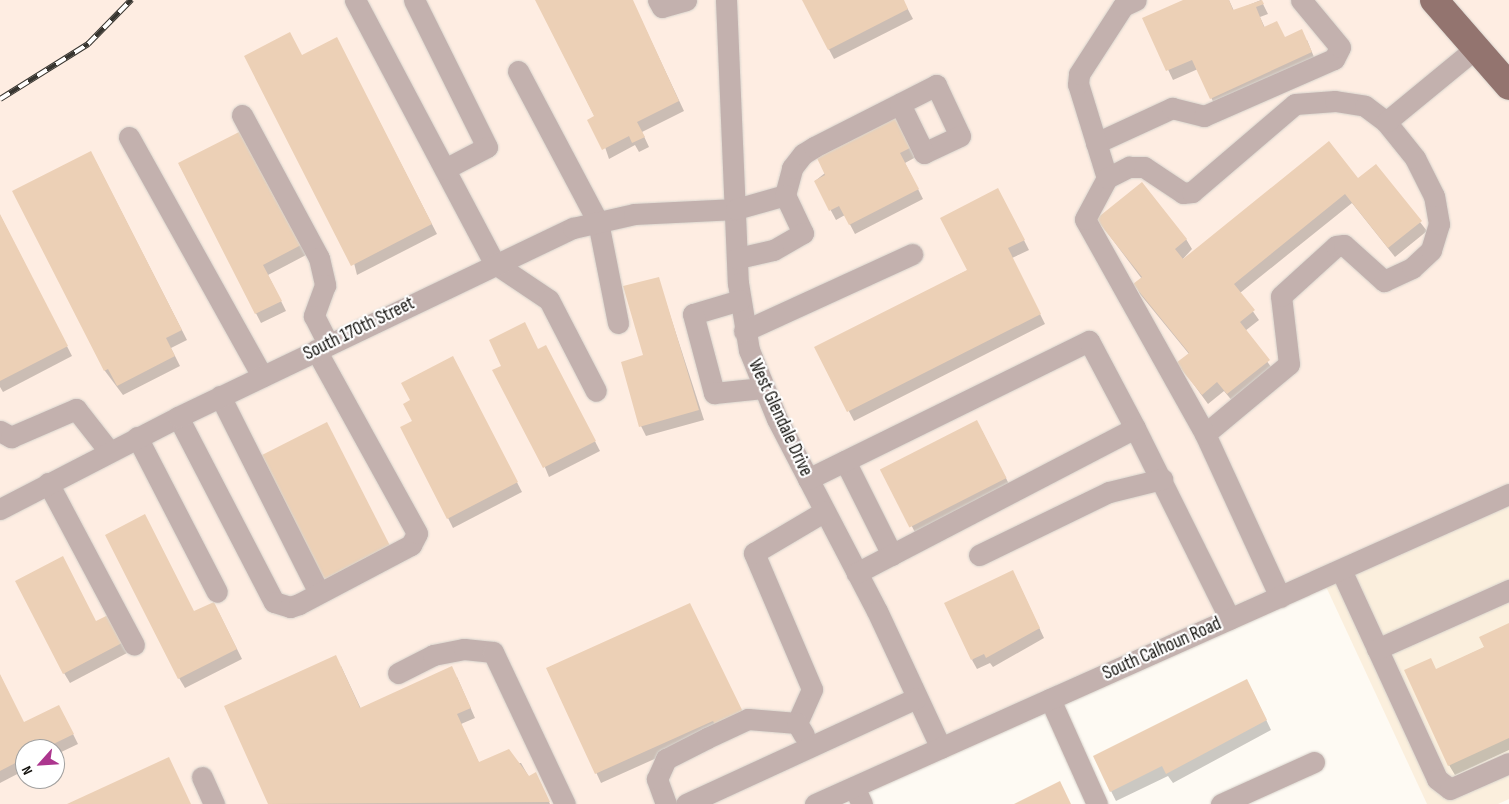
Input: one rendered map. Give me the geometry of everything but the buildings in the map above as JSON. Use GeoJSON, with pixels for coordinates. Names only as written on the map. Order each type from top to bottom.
{"type":"FeatureCollection","features":[{"type":"Feature","properties":{"kind":"main road"},"geometry":{"type":"LineString","coordinates":[[1434,0],[1509,86]]}},
{"type":"Feature","properties":{"kind":"street"},"geometry":{"type":"LineString","coordinates":[[355,0],[494,262],[549,300],[596,391]]}},
{"type":"Feature","properties":{"kind":"street"},"geometry":{"type":"LineString","coordinates":[[414,0],[487,147],[445,169]]}},
{"type":"Feature","properties":{"kind":"street"},"geometry":{"type":"LineString","coordinates":[[658,0],[662,7],[686,0]]}},
{"type":"Feature","properties":{"kind":"street","name":"West Glendale Drive"},"geometry":{"type":"LineString","coordinates":[[726,0],[737,258],[744,331],[763,388],[857,573],[941,748]]}},
{"type":"Feature","properties":{"kind":"street"},"geometry":{"type":"LineString","coordinates":[[1107,178],[1096,143],[1079,74],[1123,6],[1136,0]]}},
{"type":"Feature","properties":{"kind":"street"},"geometry":{"type":"LineString","coordinates":[[1096,143],[1172,108],[1204,116],[1334,59],[1340,47],[1301,0]]}},
{"type":"Feature","properties":{"kind":"street"},"geometry":{"type":"LineString","coordinates":[[1386,122],[1476,48]]}},
{"type":"Feature","properties":{"kind":"street"},"geometry":{"type":"LineString","coordinates":[[518,71],[598,222],[618,323]]}},
{"type":"Feature","properties":{"kind":"street"},"geometry":{"type":"LineString","coordinates":[[1205,434],[1289,364],[1281,296],[1336,246],[1344,245],[1384,281],[1412,268],[1430,250],[1439,224],[1434,196],[1415,158],[1386,122],[1365,106],[1335,101],[1295,104],[1188,194],[1144,167],[1129,167],[1107,178],[1085,224],[1205,434],[1280,597]]}},
{"type":"Feature","properties":{"kind":"street"},"geometry":{"type":"LineString","coordinates":[[737,258],[773,250],[804,233],[785,195],[792,168],[803,154],[900,104]]}},
{"type":"Feature","properties":{"kind":"street"},"geometry":{"type":"LineString","coordinates":[[178,417],[274,602],[290,607],[411,545],[417,533],[322,347],[314,316],[325,285],[319,258],[242,115]]}},
{"type":"Feature","properties":{"kind":"street"},"geometry":{"type":"LineString","coordinates":[[129,137],[262,376]]}},
{"type":"Feature","properties":{"kind":"street","name":"South 170th Street"},"geometry":{"type":"LineString","coordinates":[[0,509],[137,437],[494,262],[552,236],[598,222],[634,214],[736,209],[785,195]]}},
{"type":"Feature","properties":{"kind":"street"},"geometry":{"type":"LineString","coordinates":[[744,331],[912,254]]}},
{"type":"Feature","properties":{"kind":"street"},"geometry":{"type":"LineString","coordinates":[[740,300],[693,314],[714,393],[763,388]]}},
{"type":"Feature","properties":{"kind":"street"},"geometry":{"type":"LineString","coordinates":[[808,479],[1089,341],[1162,479],[1230,619]]}},
{"type":"Feature","properties":{"kind":"street"},"geometry":{"type":"LineString","coordinates":[[220,396],[320,593]]}},
{"type":"Feature","properties":{"kind":"street"},"geometry":{"type":"LineString","coordinates":[[0,431],[11,437],[76,409],[109,452]]}},
{"type":"Feature","properties":{"kind":"street"},"geometry":{"type":"LineString","coordinates":[[857,573],[1135,428]]}},
{"type":"Feature","properties":{"kind":"street"},"geometry":{"type":"LineString","coordinates":[[137,437],[217,592]]}},
{"type":"Feature","properties":{"kind":"street"},"geometry":{"type":"LineString","coordinates":[[846,460],[892,554]]}},
{"type":"Feature","properties":{"kind":"street"},"geometry":{"type":"LineString","coordinates":[[979,555],[1109,492],[1162,479]]}},
{"type":"Feature","properties":{"kind":"street"},"geometry":{"type":"LineString","coordinates":[[48,483],[134,645]]}},
{"type":"Feature","properties":{"kind":"street","name":"South Calhoun Road"},"geometry":{"type":"LineString","coordinates":[[815,804],[858,795],[941,748],[1509,494]]}},
{"type":"Feature","properties":{"kind":"street"},"geometry":{"type":"LineString","coordinates":[[797,723],[812,689],[754,553],[825,511]]}},
{"type":"Feature","properties":{"kind":"street"},"geometry":{"type":"LineString","coordinates":[[1341,570],[1438,779],[1450,790],[1509,763]]}},
{"type":"Feature","properties":{"kind":"street"},"geometry":{"type":"LineString","coordinates":[[1378,649],[1509,590]]}},
{"type":"Feature","properties":{"kind":"street"},"geometry":{"type":"LineString","coordinates":[[398,673],[434,655],[464,649],[493,652],[566,804]]}},
{"type":"Feature","properties":{"kind":"street"},"geometry":{"type":"LineString","coordinates":[[686,804],[916,698]]}},
{"type":"Feature","properties":{"kind":"street"},"geometry":{"type":"LineString","coordinates":[[1050,700],[1097,804]]}},
{"type":"Feature","properties":{"kind":"street"},"geometry":{"type":"LineString","coordinates":[[666,804],[657,779],[666,759],[748,719],[797,723]]}},
{"type":"Feature","properties":{"kind":"street"},"geometry":{"type":"LineString","coordinates":[[797,723],[812,747]]}},
{"type":"Feature","properties":{"kind":"street"},"geometry":{"type":"LineString","coordinates":[[1221,804],[1314,762]]}},
{"type":"Feature","properties":{"kind":"street"},"geometry":{"type":"LineString","coordinates":[[202,777],[214,804]]}},
{"type":"Feature","properties":{"kind":"shaded area"},"geometry":{"type":"Polygon","coordinates":[[[0,0],[1509,0],[1509,494],[815,804],[0,804],[0,0]]]}},
{"type":"Feature","properties":{"kind":"shaded area"},"geometry":{"type":"Polygon","coordinates":[[[1509,494],[1509,799],[1498,804],[1427,804],[1322,578],[1509,494]]]}},
{"type":"Feature","properties":{"kind":"railway"},"geometry":{"type":"LineString","coordinates":[[0,99],[88,44],[131,0]]}}]}
